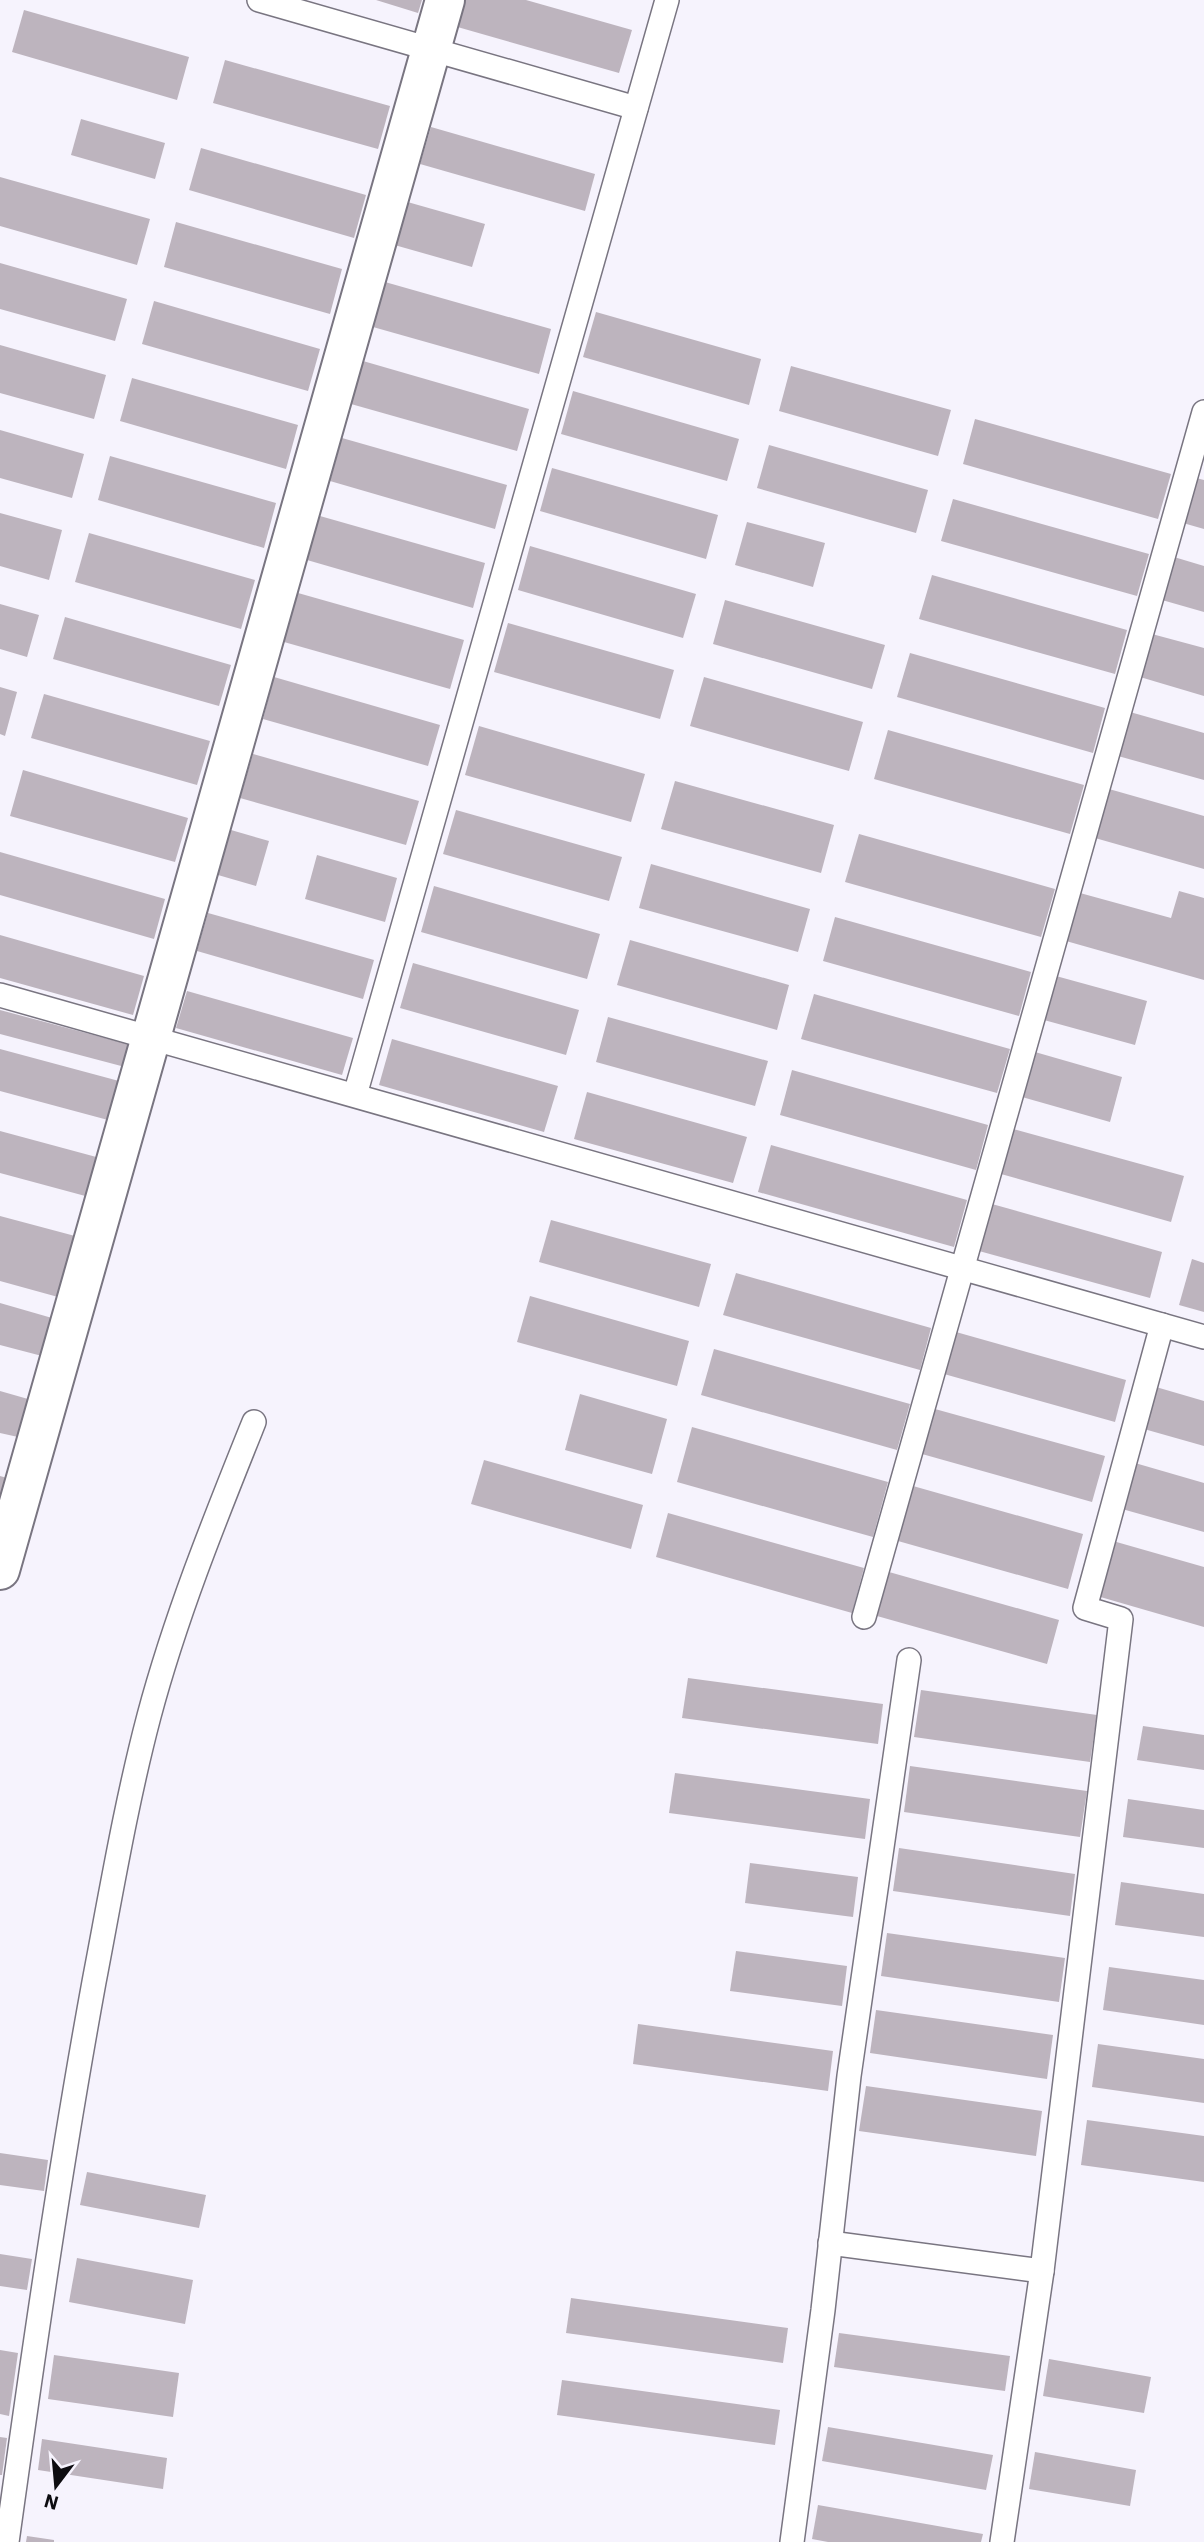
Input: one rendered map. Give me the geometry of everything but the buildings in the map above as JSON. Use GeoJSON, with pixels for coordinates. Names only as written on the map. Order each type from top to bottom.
{"type":"FeatureCollection","features":[{"type":"Feature","properties":{"kind":"street"},"geometry":{"type":"LineString","coordinates":[[0,1570],[445,0]]}},
{"type":"Feature","properties":{"kind":"lane"},"geometry":{"type":"LineString","coordinates":[[259,0],[636,108]]}},
{"type":"Feature","properties":{"kind":"lane"},"geometry":{"type":"LineString","coordinates":[[355,1095],[667,0]]}},
{"type":"Feature","properties":{"kind":"lane"},"geometry":{"type":"LineString","coordinates":[[864,1617],[1204,412]]}},
{"type":"Feature","properties":{"kind":"lane"},"geometry":{"type":"LineString","coordinates":[[0,995],[1204,1337]]}},
{"type":"Feature","properties":{"kind":"lane"},"geometry":{"type":"LineString","coordinates":[[1002,2542],[1042,2271],[1121,1619],[1085,1608],[1162,1325]]}},
{"type":"Feature","properties":{"kind":"lane"},"geometry":{"type":"LineString","coordinates":[[7,2542],[33,2353],[76,2081],[124,1821],[149,1715],[191,1579],[254,1422]]}},
{"type":"Feature","properties":{"kind":"lane"},"geometry":{"type":"LineString","coordinates":[[792,2542],[849,2076],[909,1660]]}},
{"type":"Feature","properties":{"kind":"lane"},"geometry":{"type":"LineString","coordinates":[[830,2243],[1042,2271]]}}]}
